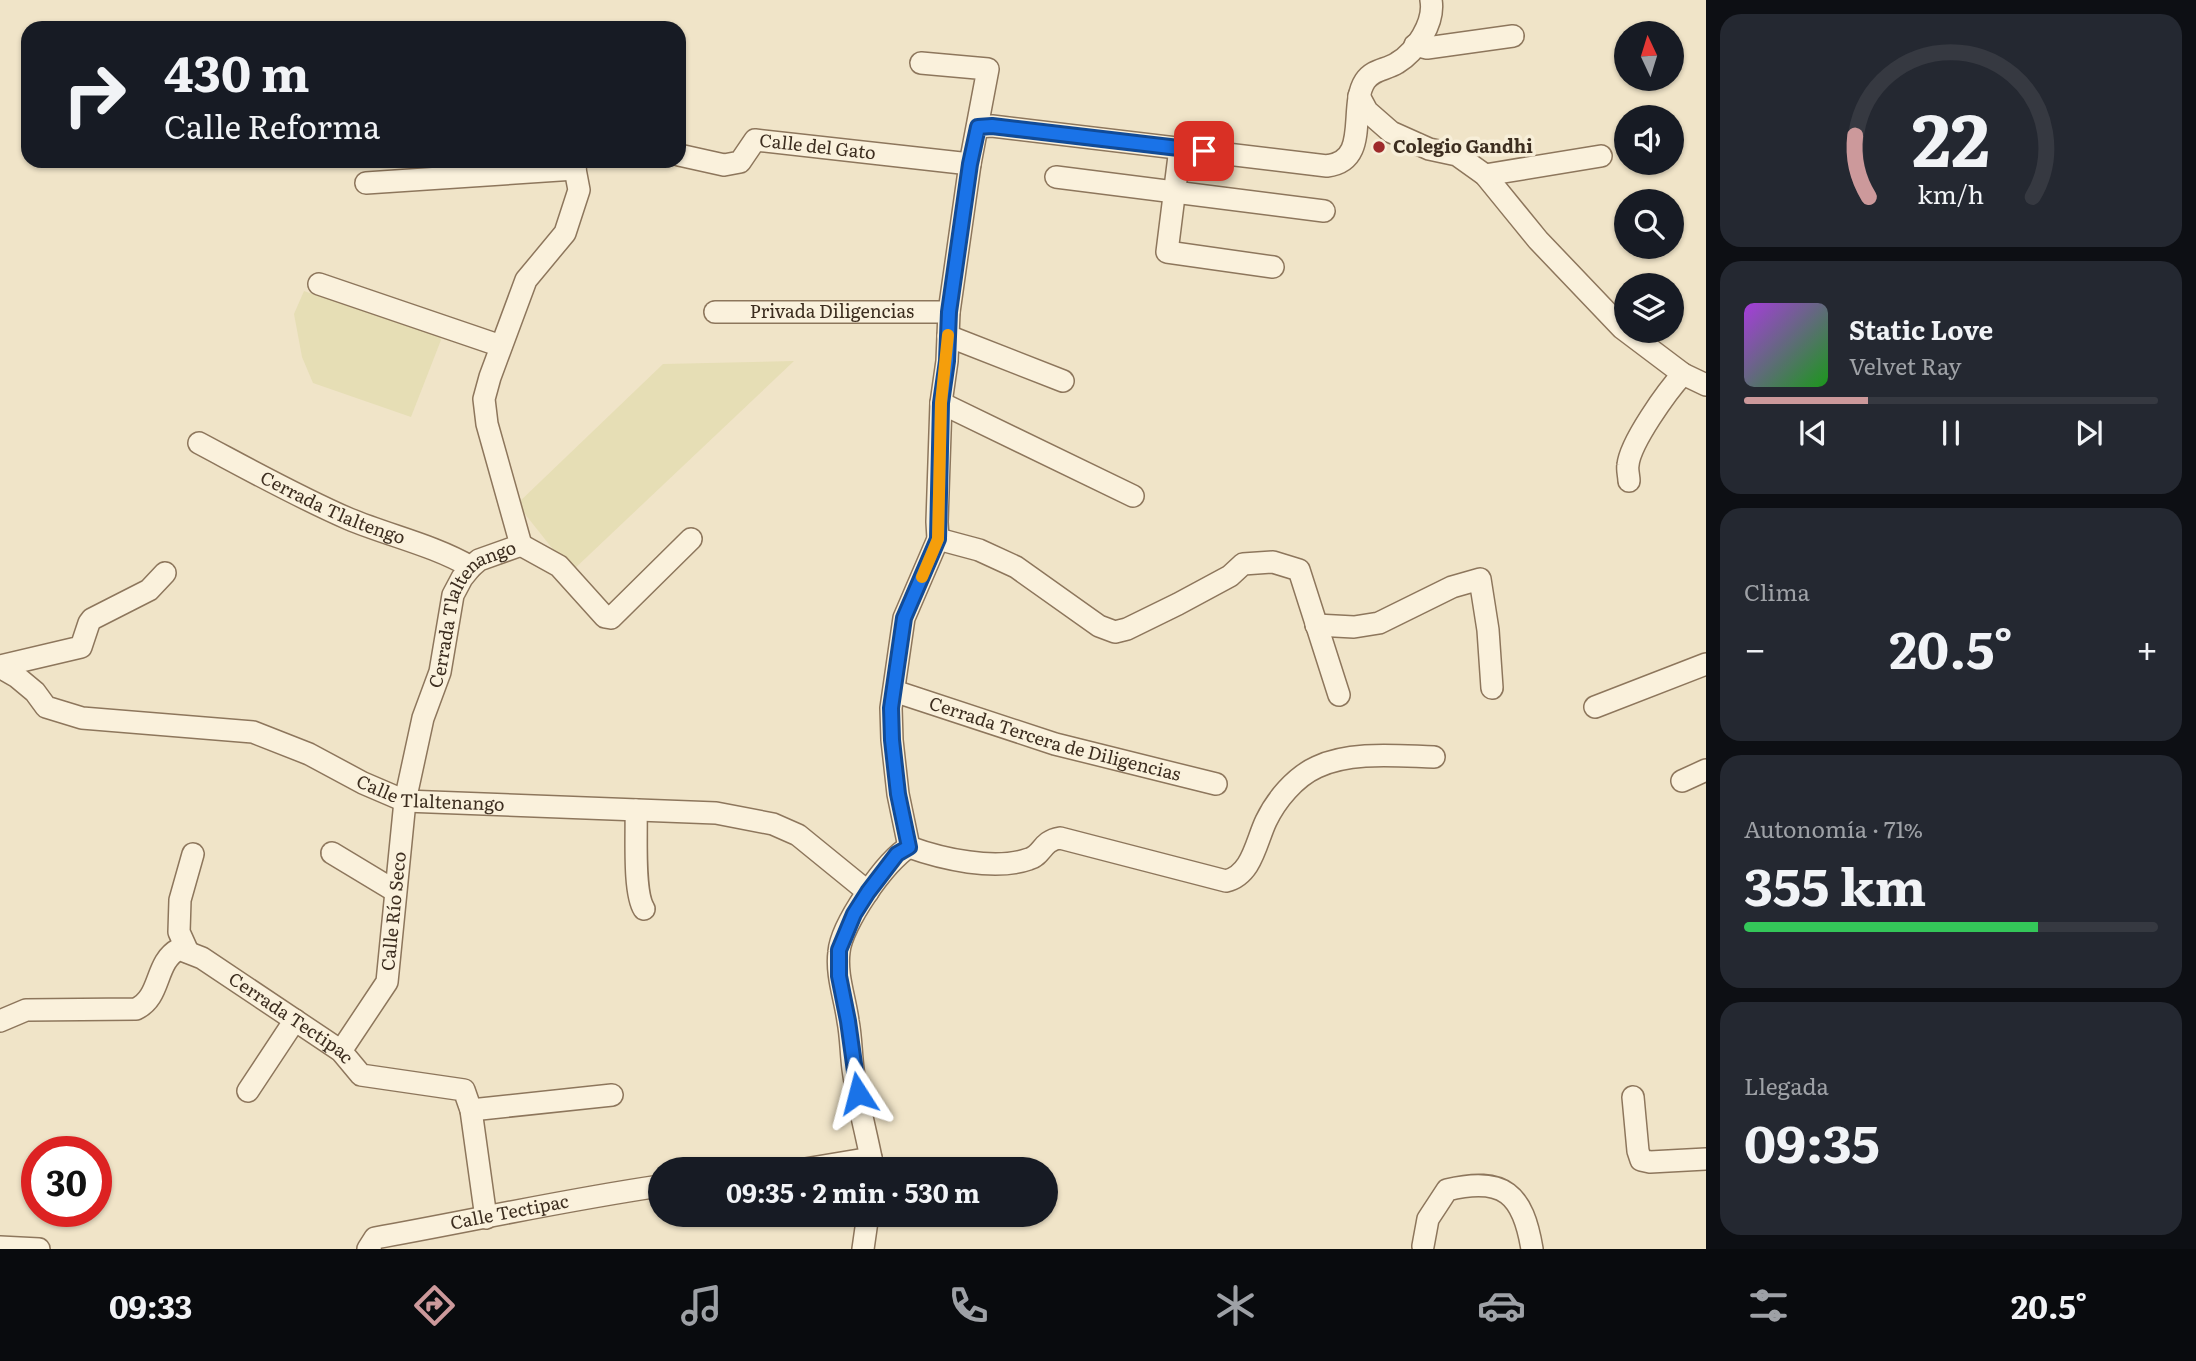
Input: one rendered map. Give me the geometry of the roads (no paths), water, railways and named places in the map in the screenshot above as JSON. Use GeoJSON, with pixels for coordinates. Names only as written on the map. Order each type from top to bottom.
{"type":"FeatureCollection","features":[{"type":"Feature","properties":{"kind":"street"},"geometry":{"type":"LineString","coordinates":[[978,127],[992,126],[1327,166],[1339,165],[1349,156],[1358,128],[1359,96],[1368,77],[1398,63],[1415,45],[1430,23],[1430,0]]}},
{"type":"Feature","properties":{"kind":"street"},"geometry":{"type":"LineString","coordinates":[[1415,45],[1427,48],[1513,36]]}},
{"type":"Feature","properties":{"kind":"street"},"geometry":{"type":"LineString","coordinates":[[909,847],[898,794],[892,740],[894,691],[904,618],[938,539],[941,403],[949,312],[970,164],[988,69],[921,63]]}},
{"type":"Feature","properties":{"kind":"street"},"geometry":{"type":"LineString","coordinates":[[1359,96],[1367,111],[1391,132],[1429,149],[1457,155],[1485,175],[1538,240],[1622,328],[1683,374],[1706,385]]}},
{"type":"Feature","properties":{"kind":"street","name":"Calle del Gato"},"geometry":{"type":"LineString","coordinates":[[686,157],[724,165],[740,162],[755,140],[762,140],[970,164]]}},
{"type":"Feature","properties":{"kind":"street"},"geometry":{"type":"LineString","coordinates":[[1180,148],[1167,252],[1273,267]]}},
{"type":"Feature","properties":{"kind":"street"},"geometry":{"type":"LineString","coordinates":[[1485,175],[1601,156]]}},
{"type":"Feature","properties":{"kind":"street"},"geometry":{"type":"LineString","coordinates":[[366,183],[541,168]]}},
{"type":"Feature","properties":{"kind":"street","name":"Cerrada Tlaltenango"},"geometry":{"type":"LineString","coordinates":[[405,801],[423,718],[440,672],[453,595],[462,578],[479,560],[521,545],[487,424],[484,399],[526,280],[565,233],[579,190],[576,168]]}},
{"type":"Feature","properties":{"kind":"street"},"geometry":{"type":"LineString","coordinates":[[1056,177],[1324,211]]}},
{"type":"Feature","properties":{"kind":"street"},"geometry":{"type":"LineString","coordinates":[[319,284],[501,346]]}},
{"type":"Feature","properties":{"kind":"street","name":"Privada Diligencias"},"geometry":{"type":"LineString","coordinates":[[715,312],[949,312]]}},
{"type":"Feature","properties":{"kind":"street"},"geometry":{"type":"LineString","coordinates":[[948,337],[1063,381]]}},
{"type":"Feature","properties":{"kind":"street"},"geometry":{"type":"LineString","coordinates":[[1629,481],[1628,464],[1639,437],[1674,383],[1683,374]]}},
{"type":"Feature","properties":{"kind":"street"},"geometry":{"type":"LineString","coordinates":[[941,403],[1133,496]]}},
{"type":"Feature","properties":{"kind":"street","name":"Cerrada Tlaltengo"},"geometry":{"type":"LineString","coordinates":[[199,443],[350,519],[452,556],[471,567]]}},
{"type":"Feature","properties":{"kind":"street"},"geometry":{"type":"LineString","coordinates":[[521,545],[559,566],[605,617],[611,618],[691,539]]}},
{"type":"Feature","properties":{"kind":"street"},"geometry":{"type":"LineString","coordinates":[[938,539],[979,550],[1016,567],[1100,626],[1115,632],[1127,629],[1178,604],[1230,576],[1244,564],[1273,562],[1299,570],[1339,695]]}},
{"type":"Feature","properties":{"kind":"street"},"geometry":{"type":"LineString","coordinates":[[0,666],[81,647],[92,619],[149,590],[165,573]]}},
{"type":"Feature","properties":{"kind":"street"},"geometry":{"type":"LineString","coordinates":[[1316,625],[1354,627],[1379,623],[1452,587],[1480,579],[1488,630],[1492,688]]}},
{"type":"Feature","properties":{"kind":"street"},"geometry":{"type":"LineString","coordinates":[[1595,707],[1706,664]]}},
{"type":"Feature","properties":{"kind":"street","name":"Calle Tlaltenango"},"geometry":{"type":"LineString","coordinates":[[0,666],[35,692],[46,707],[82,718],[253,732],[309,754],[363,783],[405,801],[716,813],[773,824],[798,835],[868,892]]}},
{"type":"Feature","properties":{"kind":"street","name":"Cerrada Tercera de Diligencias"},"geometry":{"type":"LineString","coordinates":[[894,691],[1055,744],[1216,784]]}},
{"type":"Feature","properties":{"kind":"street"},"geometry":{"type":"LineString","coordinates":[[870,1157],[853,1071],[848,1021],[839,976],[839,950],[854,914],[897,854],[909,847],[948,858],[1005,863],[1037,856],[1045,843],[1060,838],[1226,881],[1244,871],[1270,814],[1289,789],[1310,771],[1327,763],[1370,756],[1434,757]]}},
{"type":"Feature","properties":{"kind":"street"},"geometry":{"type":"LineString","coordinates":[[1682,781],[1706,770]]}},
{"type":"Feature","properties":{"kind":"street","name":"Calle Río Seco"},"geometry":{"type":"LineString","coordinates":[[341,1051],[387,982],[405,801]]}},
{"type":"Feature","properties":{"kind":"street"},"geometry":{"type":"LineString","coordinates":[[636,810],[638,887],[640,904],[644,909]]}},
{"type":"Feature","properties":{"kind":"street"},"geometry":{"type":"LineString","coordinates":[[331,853],[395,891]]}},
{"type":"Feature","properties":{"kind":"street"},"geometry":{"type":"LineString","coordinates":[[0,1021],[26,1010],[136,1009],[148,1002],[165,961],[171,953],[183,951],[179,932],[180,900],[193,854]]}},
{"type":"Feature","properties":{"kind":"street","name":"Cerrada Tectipac"},"geometry":{"type":"LineString","coordinates":[[183,951],[202,958],[341,1051],[361,1075],[464,1090],[471,1110]]}},
{"type":"Feature","properties":{"kind":"street"},"geometry":{"type":"LineString","coordinates":[[248,1091],[295,1020]]}},
{"type":"Feature","properties":{"kind":"street"},"geometry":{"type":"LineString","coordinates":[[486,1218],[471,1110],[612,1094]]}},
{"type":"Feature","properties":{"kind":"street"},"geometry":{"type":"LineString","coordinates":[[1633,1097],[1638,1151],[1642,1160],[1650,1162],[1706,1159]]}},
{"type":"Feature","properties":{"kind":"street"},"geometry":{"type":"LineString","coordinates":[[1423,1246],[1428,1219],[1447,1190],[1471,1184],[1492,1186],[1512,1194],[1524,1216],[1532,1249]]}},
{"type":"Feature","properties":{"kind":"street","name":"Calle Tectipac"},"geometry":{"type":"LineString","coordinates":[[368,1249],[375,1238],[648,1188]]}},
{"type":"Feature","properties":{"kind":"street"},"geometry":{"type":"LineString","coordinates":[[863,1249],[866,1227]]}},
{"type":"Feature","properties":{"kind":"street"},"geometry":{"type":"LineString","coordinates":[[0,1247],[39,1249]]}},
{"type":"Feature","properties":{"kind":"place","name":"Colegio Gandhi"},"geometry":{"type":"Point","coordinates":[1379,147]}}]}
